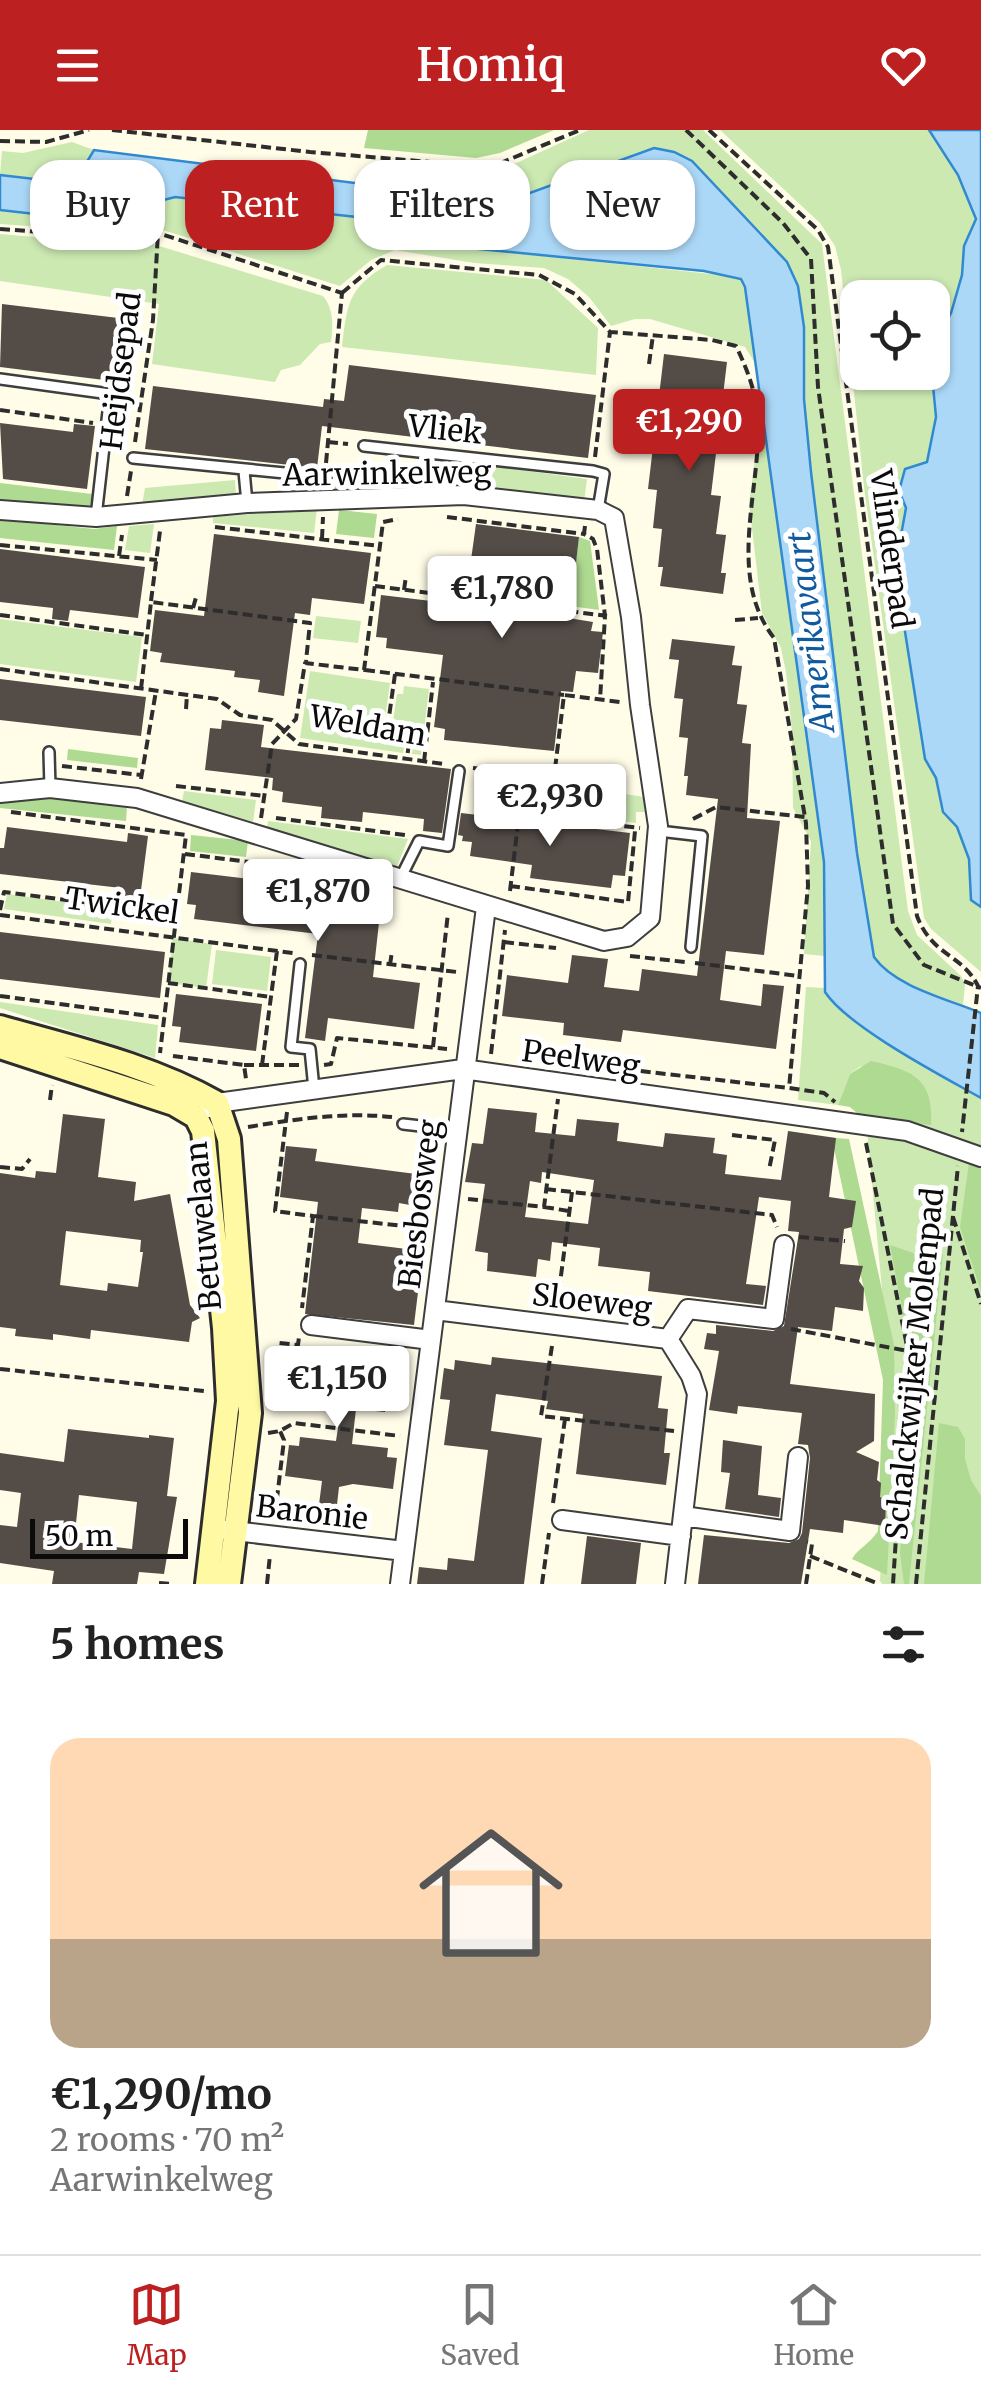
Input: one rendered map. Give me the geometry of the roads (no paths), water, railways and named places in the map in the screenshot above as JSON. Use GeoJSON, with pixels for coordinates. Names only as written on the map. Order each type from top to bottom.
{"type":"FeatureCollection","features":[{"type":"Feature","properties":{"kind":"street","name":"Aarwinkelweg"},"geometry":{"type":"LineString","coordinates":[[0,510],[96,518],[248,504],[464,495],[593,510]]}},
{"type":"Feature","properties":{"kind":"street"},"geometry":{"type":"LineString","coordinates":[[0,794],[50,788],[137,798],[604,941],[627,937],[650,918],[659,828],[618,530],[614,518],[593,510]]}},
{"type":"Feature","properties":{"kind":"street"},"geometry":{"type":"LineString","coordinates":[[464,1060],[486,907]]}},
{"type":"Feature","properties":{"kind":"street"},"geometry":{"type":"LineString","coordinates":[[0,1027],[137,1067],[182,1083],[218,1103]]}},
{"type":"Feature","properties":{"kind":"street"},"geometry":{"type":"LineString","coordinates":[[0,1047],[132,1088],[196,1117]]}},
{"type":"Feature","properties":{"kind":"street","name":"Peelweg"},"geometry":{"type":"LineString","coordinates":[[196,1117],[218,1103],[314,1090],[464,1060],[560,1084],[907,1130],[981,1157]]}},
{"type":"Feature","properties":{"kind":"street","name":"Biesbosweg"},"geometry":{"type":"LineString","coordinates":[[400,1584],[464,1060]]}},
{"type":"Feature","properties":{"kind":"street","name":"Betuwelaan"},"geometry":{"type":"LineString","coordinates":[[207,1584],[225,1530],[250,1414],[229,1140],[218,1103]]}},
{"type":"Feature","properties":{"kind":"street","name":"Betuwelaan"},"geometry":{"type":"LineString","coordinates":[[196,1117],[202,1130],[224,1328],[228,1584]]}},
{"type":"Feature","properties":{"kind":"street"},"geometry":{"type":"LineString","coordinates":[[668,1339],[688,1309],[774,1319],[790,1241]]}},
{"type":"Feature","properties":{"kind":"street","name":"Sloeweg"},"geometry":{"type":"LineString","coordinates":[[436,1310],[668,1339],[691,1376],[697,1394],[675,1584]]}},
{"type":"Feature","properties":{"kind":"street"},"geometry":{"type":"LineString","coordinates":[[310,1325],[431,1340]]}},
{"type":"Feature","properties":{"kind":"street"},"geometry":{"type":"LineString","coordinates":[[683,1516],[790,1531],[798,1457]]}},
{"type":"Feature","properties":{"kind":"street"},"geometry":{"type":"LineString","coordinates":[[562,1520],[680,1536]]}},
{"type":"Feature","properties":{"kind":"street","name":"Baronie"},"geometry":{"type":"LineString","coordinates":[[225,1530],[404,1551]]}},
{"type":"Feature","properties":{"kind":"lane"},"geometry":{"type":"LineString","coordinates":[[0,379],[110,394],[96,518]]}},
{"type":"Feature","properties":{"kind":"lane","name":"Vliek"},"geometry":{"type":"LineString","coordinates":[[364,446],[604,474],[593,510]]}},
{"type":"Feature","properties":{"kind":"lane"},"geometry":{"type":"LineString","coordinates":[[133,458],[326,478]]}},
{"type":"Feature","properties":{"kind":"lane"},"geometry":{"type":"LineString","coordinates":[[244,472],[248,504]]}},
{"type":"Feature","properties":{"kind":"lane"},"geometry":{"type":"LineString","coordinates":[[49,752],[50,788]]}},
{"type":"Feature","properties":{"kind":"lane","name":"Weldam"},"geometry":{"type":"LineString","coordinates":[[401,878],[419,841],[448,846],[459,771]]}},
{"type":"Feature","properties":{"kind":"lane"},"geometry":{"type":"LineString","coordinates":[[659,828],[702,836],[691,946]]}},
{"type":"Feature","properties":{"kind":"lane"},"geometry":{"type":"LineString","coordinates":[[300,964],[291,1047],[310,1049],[314,1090]]}},
{"type":"Feature","properties":{"kind":"lane"},"geometry":{"type":"LineString","coordinates":[[403,1124],[456,1130]]}},
{"type":"Feature","properties":{"kind":"water"},"geometry":{"type":"Polygon","coordinates":[[[929,130],[981,130],[981,907],[971,900],[969,859],[957,827],[943,812],[936,778],[925,759],[895,568],[906,508],[899,491],[905,469],[927,462],[936,417],[933,390],[950,390],[950,315],[962,275],[964,246],[976,219],[958,175],[929,130]]]}},
{"type":"Feature","properties":{"kind":"water"},"geometry":{"type":"Polygon","coordinates":[[[654,148],[690,160],[621,160],[654,148]]]}},
{"type":"Feature","properties":{"kind":"water"},"geometry":{"type":"Polygon","coordinates":[[[94,150],[185,162],[185,198],[165,200],[165,160],[88,160],[94,150]]]}},
{"type":"Feature","properties":{"kind":"water","name":"Amerikavaart"},"geometry":{"type":"Polygon","coordinates":[[[695,164],[787,262],[798,286],[804,327],[804,399],[811,472],[857,853],[874,957],[908,984],[981,1013],[981,1098],[874,1035],[825,992],[824,862],[745,287],[741,279],[704,271],[490,250],[530,250],[530,193],[550,186],[550,250],[695,250],[695,164]]]}},
{"type":"Feature","properties":{"kind":"water"},"geometry":{"type":"Polygon","coordinates":[[[0,175],[30,178],[30,213],[0,210],[0,175]]]}},
{"type":"Feature","properties":{"kind":"water"},"geometry":{"type":"Polygon","coordinates":[[[334,180],[354,183],[354,217],[334,214],[334,180]]]}}]}
